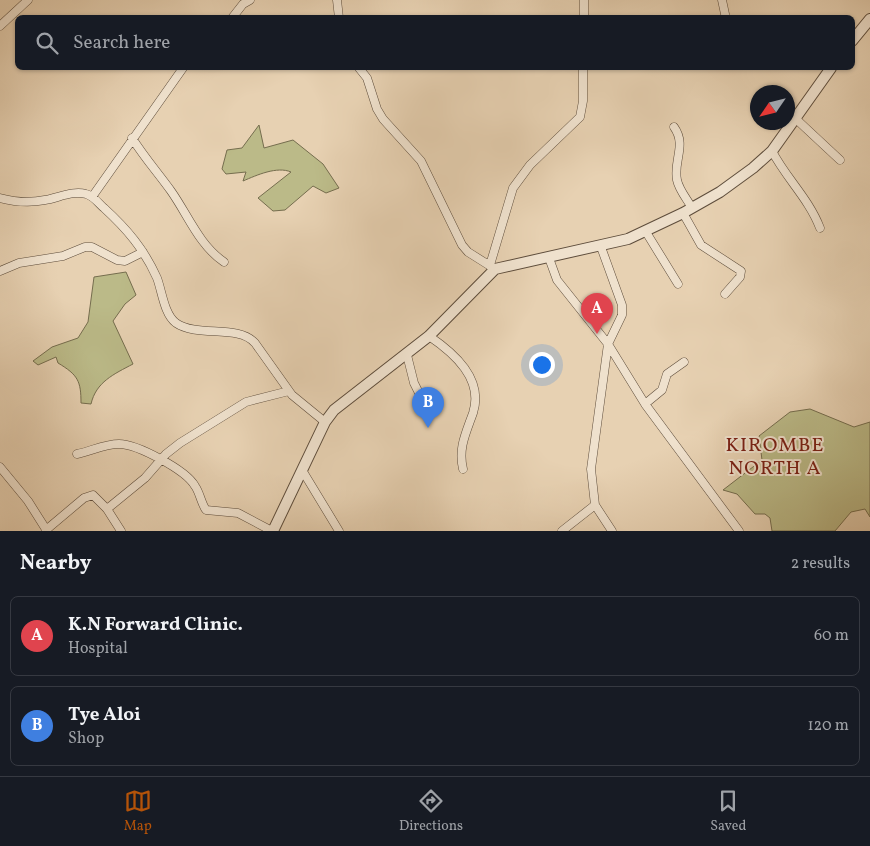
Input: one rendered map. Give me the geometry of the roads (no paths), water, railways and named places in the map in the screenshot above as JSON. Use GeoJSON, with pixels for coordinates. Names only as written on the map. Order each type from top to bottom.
{"type":"FeatureCollection","features":[{"type":"Feature","properties":{"kind":"street"},"geometry":{"type":"LineString","coordinates":[[0,26],[28,0]]}},
{"type":"Feature","properties":{"kind":"street"},"geometry":{"type":"LineString","coordinates":[[337,0],[339,15]]}},
{"type":"Feature","properties":{"kind":"street"},"geometry":{"type":"LineString","coordinates":[[584,0],[584,15]]}},
{"type":"Feature","properties":{"kind":"street"},"geometry":{"type":"LineString","coordinates":[[722,0],[725,14]]}},
{"type":"Feature","properties":{"kind":"street"},"geometry":{"type":"LineString","coordinates":[[234,15],[245,1]]}},
{"type":"Feature","properties":{"kind":"street"},"geometry":{"type":"LineString","coordinates":[[855,37],[870,19]]}},
{"type":"Feature","properties":{"kind":"street"},"geometry":{"type":"LineString","coordinates":[[92,197],[182,70]]}},
{"type":"Feature","properties":{"kind":"street"},"geometry":{"type":"LineString","coordinates":[[361,70],[367,78],[377,109],[383,119],[421,162],[462,244],[468,252],[492,267],[601,247],[646,232],[688,210],[753,168],[772,151],[830,70]]}},
{"type":"Feature","properties":{"kind":"street"},"geometry":{"type":"LineString","coordinates":[[77,454],[120,444],[162,460],[189,477],[196,486],[206,510],[238,514],[273,531],[325,422],[334,410],[429,336],[492,267],[513,188],[530,165],[580,116],[583,102],[583,70]]}},
{"type":"Feature","properties":{"kind":"street"},"geometry":{"type":"LineString","coordinates":[[796,119],[840,160]]}},
{"type":"Feature","properties":{"kind":"street"},"geometry":{"type":"LineString","coordinates":[[674,127],[680,140],[681,148],[676,168],[677,180],[701,245],[741,271],[740,276],[726,294]]}},
{"type":"Feature","properties":{"kind":"street"},"geometry":{"type":"LineString","coordinates":[[132,138],[153,170],[170,189],[205,244],[224,262]]}},
{"type":"Feature","properties":{"kind":"street"},"geometry":{"type":"LineString","coordinates":[[772,151],[783,171],[812,208],[820,228]]}},
{"type":"Feature","properties":{"kind":"street"},"geometry":{"type":"LineString","coordinates":[[0,198],[30,202],[73,194],[87,194],[92,197],[130,232],[157,278],[171,318],[175,322],[192,329],[248,336],[296,400],[325,422]]}},
{"type":"Feature","properties":{"kind":"street"},"geometry":{"type":"LineString","coordinates":[[646,232],[678,284]]}},
{"type":"Feature","properties":{"kind":"street"},"geometry":{"type":"LineString","coordinates":[[0,271],[11,266],[54,258],[85,247],[92,247],[117,260],[125,261],[143,252]]}},
{"type":"Feature","properties":{"kind":"street"},"geometry":{"type":"LineString","coordinates":[[601,247],[622,305],[622,315],[608,344],[591,469],[595,505],[612,531]]}},
{"type":"Feature","properties":{"kind":"street"},"geometry":{"type":"LineString","coordinates":[[549,258],[557,280],[608,344],[645,404],[740,531]]}},
{"type":"Feature","properties":{"kind":"street"},"geometry":{"type":"LineString","coordinates":[[429,336],[455,356],[476,391],[473,413],[462,442],[463,470]]}},
{"type":"Feature","properties":{"kind":"street"},"geometry":{"type":"LineString","coordinates":[[407,355],[414,383],[421,397]]}},
{"type":"Feature","properties":{"kind":"street"},"geometry":{"type":"LineString","coordinates":[[645,404],[662,390],[666,374],[684,362]]}},
{"type":"Feature","properties":{"kind":"street"},"geometry":{"type":"LineString","coordinates":[[107,509],[145,478],[180,443],[246,402],[289,391]]}},
{"type":"Feature","properties":{"kind":"street"},"geometry":{"type":"LineString","coordinates":[[0,466],[28,501],[47,531],[84,498],[93,495],[107,509],[121,531]]}},
{"type":"Feature","properties":{"kind":"street"},"geometry":{"type":"LineString","coordinates":[[302,470],[339,531]]}},
{"type":"Feature","properties":{"kind":"street"},"geometry":{"type":"LineString","coordinates":[[562,531],[595,505]]}},
{"type":"Feature","properties":{"kind":"place","name":"K.N Forward Clinic."},"geometry":{"type":"Point","coordinates":[597,334]}},
{"type":"Feature","properties":{"kind":"place","name":"Tye Aloi"},"geometry":{"type":"Point","coordinates":[428,428]}},
{"type":"Feature","properties":{"kind":"district","name":"KIROMBE NORTH A"},"geometry":{"type":"Point","coordinates":[775,456]}}]}
